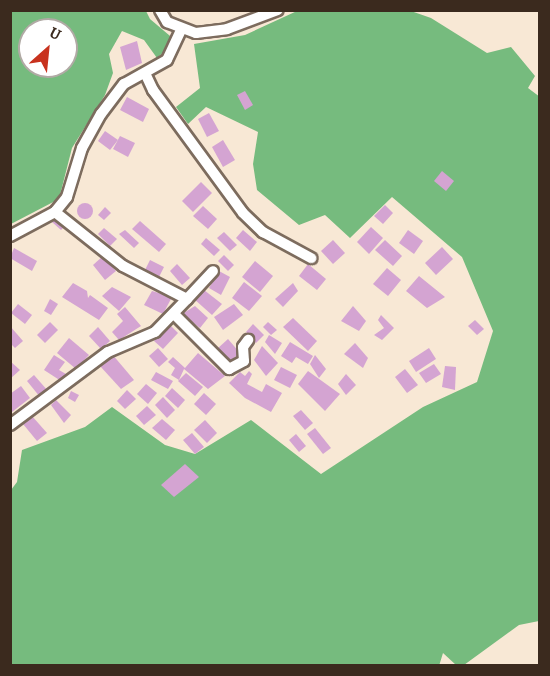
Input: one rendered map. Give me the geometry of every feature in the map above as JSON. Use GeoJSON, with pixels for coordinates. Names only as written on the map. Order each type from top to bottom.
{"type":"FeatureCollection","features":[{"type":"Feature","properties":{"kind":"street"},"geometry":{"type":"LineString","coordinates":[[160,10],[167,22],[181,30],[196,33],[227,29],[278,10]]}},
{"type":"Feature","properties":{"kind":"street"},"geometry":{"type":"LineString","coordinates":[[10,236],[55,212],[67,198],[90,130],[124,84],[167,60],[181,30]]}},
{"type":"Feature","properties":{"kind":"street"},"geometry":{"type":"LineString","coordinates":[[145,73],[153,90],[243,213],[263,232],[311,258]]}},
{"type":"Feature","properties":{"kind":"street"},"geometry":{"type":"LineString","coordinates":[[55,212],[123,266],[187,299]]}},
{"type":"Feature","properties":{"kind":"street"},"geometry":{"type":"LineString","coordinates":[[10,425],[108,352],[155,332],[213,271]]}},
{"type":"Feature","properties":{"kind":"street"},"geometry":{"type":"LineString","coordinates":[[174,314],[229,369],[244,361],[243,347],[248,340]]}},
{"type":"Feature","properties":{"kind":"green space"},"geometry":{"type":"Polygon","coordinates":[[[408,10],[431,18],[487,53],[511,47],[535,76],[528,88],[540,97],[539,621],[519,625],[464,665],[456,665],[443,653],[439,666],[11,666],[11,490],[17,482],[22,450],[85,427],[112,407],[165,445],[195,454],[251,420],[321,474],[423,407],[477,382],[493,331],[462,257],[392,197],[350,238],[325,215],[299,225],[257,190],[253,164],[258,132],[206,107],[188,124],[176,107],[200,88],[194,44],[245,35],[297,11],[408,10]]]}},
{"type":"Feature","properties":{"kind":"green space"},"geometry":{"type":"Polygon","coordinates":[[[11,11],[146,11],[150,19],[176,41],[157,58],[144,40],[122,31],[109,54],[113,73],[105,95],[72,148],[59,199],[11,224],[11,11]]]}},
{"type":"Feature","properties":{"kind":"building"},"geometry":{"type":"Polygon","coordinates":[[[137,41],[142,63],[126,70],[120,47],[137,41]]]}},
{"type":"Feature","properties":{"kind":"building"},"geometry":{"type":"Polygon","coordinates":[[[245,91],[253,105],[245,110],[237,95],[245,91]]]}},
{"type":"Feature","properties":{"kind":"building"},"geometry":{"type":"Polygon","coordinates":[[[127,97],[149,109],[143,122],[120,110],[127,97]]]}},
{"type":"Feature","properties":{"kind":"building"},"geometry":{"type":"Polygon","coordinates":[[[209,113],[219,131],[207,137],[198,119],[209,113]]]}},
{"type":"Feature","properties":{"kind":"building"},"geometry":{"type":"Polygon","coordinates":[[[105,131],[118,140],[110,150],[98,141],[105,131]]]}},
{"type":"Feature","properties":{"kind":"building"},"geometry":{"type":"Polygon","coordinates":[[[120,136],[135,143],[128,157],[113,149],[120,136]]]}},
{"type":"Feature","properties":{"kind":"building"},"geometry":{"type":"Polygon","coordinates":[[[223,140],[235,160],[223,167],[212,147],[223,140]]]}},
{"type":"Feature","properties":{"kind":"building"},"geometry":{"type":"Polygon","coordinates":[[[442,171],[454,181],[446,191],[434,181],[442,171]]]}},
{"type":"Feature","properties":{"kind":"building"},"geometry":{"type":"Polygon","coordinates":[[[201,182],[212,193],[193,212],[182,201],[201,182]]]}},
{"type":"Feature","properties":{"kind":"building"},"geometry":{"type":"Polygon","coordinates":[[[85,203],[91,205],[93,211],[91,217],[85,219],[79,217],[77,211],[79,205],[85,203]]]}},
{"type":"Feature","properties":{"kind":"building"},"geometry":{"type":"Polygon","coordinates":[[[385,205],[393,213],[383,224],[374,216],[385,205]]]}},
{"type":"Feature","properties":{"kind":"building"},"geometry":{"type":"Polygon","coordinates":[[[203,206],[217,219],[208,229],[193,216],[203,206]]]}},
{"type":"Feature","properties":{"kind":"building"},"geometry":{"type":"Polygon","coordinates":[[[105,207],[111,213],[104,220],[98,215],[105,207]]]}},
{"type":"Feature","properties":{"kind":"building"},"geometry":{"type":"Polygon","coordinates":[[[56,218],[65,226],[61,230],[52,222],[56,218]]]}},
{"type":"Feature","properties":{"kind":"building"},"geometry":{"type":"Polygon","coordinates":[[[140,221],[166,244],[159,252],[132,229],[140,221]]]}},
{"type":"Feature","properties":{"kind":"building"},"geometry":{"type":"Polygon","coordinates":[[[371,227],[383,238],[369,254],[357,242],[371,227]]]}},
{"type":"Feature","properties":{"kind":"building"},"geometry":{"type":"Polygon","coordinates":[[[104,228],[117,239],[110,246],[98,234],[104,228]]]}},
{"type":"Feature","properties":{"kind":"building"},"geometry":{"type":"Polygon","coordinates":[[[125,230],[139,243],[134,248],[119,234],[125,230]]]}},
{"type":"Feature","properties":{"kind":"building"},"geometry":{"type":"Polygon","coordinates":[[[243,230],[257,242],[250,251],[236,238],[243,230]]]}},
{"type":"Feature","properties":{"kind":"building"},"geometry":{"type":"Polygon","coordinates":[[[408,230],[423,241],[414,254],[399,243],[408,230]]]}},
{"type":"Feature","properties":{"kind":"building"},"geometry":{"type":"Polygon","coordinates":[[[224,232],[237,245],[230,251],[217,238],[224,232]]]}},
{"type":"Feature","properties":{"kind":"building"},"geometry":{"type":"Polygon","coordinates":[[[206,238],[220,250],[214,256],[201,244],[206,238]]]}},
{"type":"Feature","properties":{"kind":"building"},"geometry":{"type":"Polygon","coordinates":[[[333,240],[345,253],[333,264],[321,251],[333,240]]]}},
{"type":"Feature","properties":{"kind":"building"},"geometry":{"type":"Polygon","coordinates":[[[385,240],[402,256],[393,266],[375,250],[385,240]]]}},
{"type":"Feature","properties":{"kind":"building"},"geometry":{"type":"Polygon","coordinates":[[[442,247],[453,259],[436,275],[425,263],[442,247]]]}},
{"type":"Feature","properties":{"kind":"building"},"geometry":{"type":"Polygon","coordinates":[[[14,248],[37,261],[32,271],[10,258],[14,248]]]}},
{"type":"Feature","properties":{"kind":"building"},"geometry":{"type":"Polygon","coordinates":[[[224,255],[234,265],[228,271],[218,261],[224,255]]]}},
{"type":"Feature","properties":{"kind":"building"},"geometry":{"type":"Polygon","coordinates":[[[103,256],[116,271],[105,280],[93,265],[103,256]]]}},
{"type":"Feature","properties":{"kind":"building"},"geometry":{"type":"Polygon","coordinates":[[[150,260],[164,267],[158,279],[144,272],[150,260]]]}},
{"type":"Feature","properties":{"kind":"building"},"geometry":{"type":"Polygon","coordinates":[[[255,261],[273,276],[260,292],[242,277],[255,261]]]}},
{"type":"Feature","properties":{"kind":"building"},"geometry":{"type":"Polygon","coordinates":[[[177,264],[190,278],[182,285],[170,271],[177,264]]]}},
{"type":"Feature","properties":{"kind":"building"},"geometry":{"type":"Polygon","coordinates":[[[308,264],[326,279],[317,290],[299,276],[308,264]]]}},
{"type":"Feature","properties":{"kind":"building"},"geometry":{"type":"Polygon","coordinates":[[[387,268],[401,280],[388,296],[373,284],[387,268]]]}},
{"type":"Feature","properties":{"kind":"building"},"geometry":{"type":"Polygon","coordinates":[[[219,271],[230,277],[221,295],[209,288],[219,271]]]}},
{"type":"Feature","properties":{"kind":"building"},"geometry":{"type":"Polygon","coordinates":[[[419,276],[445,297],[427,308],[406,291],[419,276]]]}},
{"type":"Feature","properties":{"kind":"building"},"geometry":{"type":"Polygon","coordinates":[[[244,282],[262,296],[249,311],[232,298],[244,282]]]}},
{"type":"Feature","properties":{"kind":"building"},"geometry":{"type":"Polygon","coordinates":[[[73,283],[87,291],[88,298],[90,295],[108,308],[99,320],[62,297],[73,283]]]}},
{"type":"Feature","properties":{"kind":"building"},"geometry":{"type":"Polygon","coordinates":[[[293,283],[298,291],[283,307],[275,299],[293,283]]]}},
{"type":"Feature","properties":{"kind":"building"},"geometry":{"type":"Polygon","coordinates":[[[112,287],[131,297],[119,311],[102,296],[112,287]]]}},
{"type":"Feature","properties":{"kind":"building"},"geometry":{"type":"Polygon","coordinates":[[[204,290],[222,304],[212,315],[194,299],[204,290]]]}},
{"type":"Feature","properties":{"kind":"building"},"geometry":{"type":"Polygon","coordinates":[[[152,291],[172,297],[163,314],[144,305],[152,291]]]}},
{"type":"Feature","properties":{"kind":"building"},"geometry":{"type":"Polygon","coordinates":[[[50,299],[58,304],[51,315],[44,311],[50,299]]]}},
{"type":"Feature","properties":{"kind":"building"},"geometry":{"type":"Polygon","coordinates":[[[18,304],[32,315],[25,324],[11,313],[18,304]]]}},
{"type":"Feature","properties":{"kind":"building"},"geometry":{"type":"Polygon","coordinates":[[[234,304],[243,315],[223,330],[214,317],[234,304]]]}},
{"type":"Feature","properties":{"kind":"building"},"geometry":{"type":"Polygon","coordinates":[[[195,306],[208,318],[200,328],[182,314],[195,306]]]}},
{"type":"Feature","properties":{"kind":"building"},"geometry":{"type":"Polygon","coordinates":[[[353,306],[366,321],[359,331],[341,321],[353,306]]]}},
{"type":"Feature","properties":{"kind":"building"},"geometry":{"type":"Polygon","coordinates":[[[125,307],[141,326],[119,340],[112,332],[123,321],[117,314],[125,307]]]}},
{"type":"Feature","properties":{"kind":"building"},"geometry":{"type":"Polygon","coordinates":[[[381,315],[394,328],[382,340],[374,335],[384,328],[378,320],[381,315]]]}},
{"type":"Feature","properties":{"kind":"building"},"geometry":{"type":"Polygon","coordinates":[[[293,318],[317,341],[308,351],[283,327],[293,318]]]}},
{"type":"Feature","properties":{"kind":"building"},"geometry":{"type":"Polygon","coordinates":[[[475,320],[484,329],[477,335],[468,326],[475,320]]]}},
{"type":"Feature","properties":{"kind":"building"},"geometry":{"type":"Polygon","coordinates":[[[50,322],[58,330],[45,343],[37,335],[50,322]]]}},
{"type":"Feature","properties":{"kind":"building"},"geometry":{"type":"Polygon","coordinates":[[[268,322],[277,330],[271,335],[263,327],[268,322]]]}},
{"type":"Feature","properties":{"kind":"building"},"geometry":{"type":"Polygon","coordinates":[[[169,324],[178,333],[163,349],[154,341],[169,324]]]}},
{"type":"Feature","properties":{"kind":"building"},"geometry":{"type":"Polygon","coordinates":[[[253,324],[264,335],[256,343],[246,332],[253,324]]]}},
{"type":"Feature","properties":{"kind":"building"},"geometry":{"type":"Polygon","coordinates":[[[10,326],[23,341],[15,348],[10,343],[10,326]]]}},
{"type":"Feature","properties":{"kind":"building"},"geometry":{"type":"Polygon","coordinates":[[[98,327],[110,341],[101,349],[89,336],[98,327]]]}},
{"type":"Feature","properties":{"kind":"building"},"geometry":{"type":"Polygon","coordinates":[[[269,335],[282,343],[275,354],[265,342],[269,335]]]}},
{"type":"Feature","properties":{"kind":"building"},"geometry":{"type":"Polygon","coordinates":[[[69,338],[89,355],[76,369],[57,353],[69,338]]]}},
{"type":"Feature","properties":{"kind":"building"},"geometry":{"type":"Polygon","coordinates":[[[228,339],[240,353],[229,362],[217,349],[228,339]]]}},
{"type":"Feature","properties":{"kind":"building"},"geometry":{"type":"Polygon","coordinates":[[[290,342],[313,356],[308,364],[296,357],[292,363],[281,356],[290,342]]]}},
{"type":"Feature","properties":{"kind":"building"},"geometry":{"type":"Polygon","coordinates":[[[355,343],[368,358],[363,368],[344,354],[355,343]]]}},
{"type":"Feature","properties":{"kind":"building"},"geometry":{"type":"Polygon","coordinates":[[[262,346],[278,363],[266,376],[254,360],[262,346]]]}},
{"type":"Feature","properties":{"kind":"building"},"geometry":{"type":"Polygon","coordinates":[[[158,348],[168,359],[159,367],[149,356],[158,348]]]}},
{"type":"Feature","properties":{"kind":"building"},"geometry":{"type":"Polygon","coordinates":[[[429,348],[436,359],[416,372],[409,361],[429,348]]]}},
{"type":"Feature","properties":{"kind":"building"},"geometry":{"type":"Polygon","coordinates":[[[198,353],[225,376],[208,389],[184,369],[179,380],[171,375],[175,368],[168,362],[173,357],[185,368],[198,353]]]}},
{"type":"Feature","properties":{"kind":"building"},"geometry":{"type":"Polygon","coordinates":[[[112,354],[134,380],[121,389],[100,366],[112,354]]]}},
{"type":"Feature","properties":{"kind":"building"},"geometry":{"type":"Polygon","coordinates":[[[54,355],[65,362],[59,370],[66,374],[61,381],[44,370],[54,355]]]}},
{"type":"Feature","properties":{"kind":"building"},"geometry":{"type":"Polygon","coordinates":[[[315,355],[326,369],[319,378],[310,364],[315,355]]]}},
{"type":"Feature","properties":{"kind":"building"},"geometry":{"type":"Polygon","coordinates":[[[10,361],[20,370],[10,379],[10,361]]]}},
{"type":"Feature","properties":{"kind":"building"},"geometry":{"type":"Polygon","coordinates":[[[434,364],[441,374],[426,383],[419,373],[434,364]]]}},
{"type":"Feature","properties":{"kind":"building"},"geometry":{"type":"Polygon","coordinates":[[[445,366],[456,367],[455,390],[442,387],[445,366]]]}},
{"type":"Feature","properties":{"kind":"building"},"geometry":{"type":"Polygon","coordinates":[[[281,367],[297,375],[290,388],[274,380],[281,367]]]}},
{"type":"Feature","properties":{"kind":"building"},"geometry":{"type":"Polygon","coordinates":[[[405,369],[418,385],[407,393],[395,377],[405,369]]]}},
{"type":"Feature","properties":{"kind":"building"},"geometry":{"type":"Polygon","coordinates":[[[249,371],[252,374],[247,384],[262,392],[266,384],[282,393],[271,412],[245,398],[229,383],[240,372],[245,376],[249,371]]]}},
{"type":"Feature","properties":{"kind":"building"},"geometry":{"type":"Polygon","coordinates":[[[308,371],[340,394],[325,411],[298,384],[308,371]]]}},
{"type":"Feature","properties":{"kind":"building"},"geometry":{"type":"Polygon","coordinates":[[[156,372],[173,381],[168,389],[151,380],[156,372]]]}},
{"type":"Feature","properties":{"kind":"building"},"geometry":{"type":"Polygon","coordinates":[[[186,373],[203,387],[195,396],[178,381],[186,373]]]}},
{"type":"Feature","properties":{"kind":"building"},"geometry":{"type":"Polygon","coordinates":[[[346,374],[356,385],[346,395],[338,384],[346,374]]]}},
{"type":"Feature","properties":{"kind":"building"},"geometry":{"type":"Polygon","coordinates":[[[34,375],[48,391],[40,397],[27,381],[34,375]]]}},
{"type":"Feature","properties":{"kind":"building"},"geometry":{"type":"Polygon","coordinates":[[[146,384],[157,393],[148,404],[137,394],[146,384]]]}},
{"type":"Feature","properties":{"kind":"building"},"geometry":{"type":"Polygon","coordinates":[[[21,386],[30,398],[12,412],[10,394],[21,386]]]}},
{"type":"Feature","properties":{"kind":"building"},"geometry":{"type":"Polygon","coordinates":[[[172,388],[185,400],[178,408],[165,396],[172,388]]]}},
{"type":"Feature","properties":{"kind":"building"},"geometry":{"type":"Polygon","coordinates":[[[127,390],[136,399],[125,409],[117,401],[127,390]]]}},
{"type":"Feature","properties":{"kind":"building"},"geometry":{"type":"Polygon","coordinates":[[[71,391],[79,395],[75,402],[68,398],[71,391]]]}},
{"type":"Feature","properties":{"kind":"building"},"geometry":{"type":"Polygon","coordinates":[[[204,393],[216,404],[206,415],[194,404],[204,393]]]}},
{"type":"Feature","properties":{"kind":"building"},"geometry":{"type":"Polygon","coordinates":[[[163,397],[175,410],[167,418],[155,405],[163,397]]]}},
{"type":"Feature","properties":{"kind":"building"},"geometry":{"type":"Polygon","coordinates":[[[56,400],[71,415],[64,423],[51,405],[56,400]]]}},
{"type":"Feature","properties":{"kind":"building"},"geometry":{"type":"Polygon","coordinates":[[[147,406],[156,415],[144,425],[136,416],[147,406]]]}},
{"type":"Feature","properties":{"kind":"building"},"geometry":{"type":"Polygon","coordinates":[[[301,410],[313,423],[305,430],[293,416],[301,410]]]}},
{"type":"Feature","properties":{"kind":"building"},"geometry":{"type":"Polygon","coordinates":[[[32,416],[47,433],[37,441],[23,424],[32,416]]]}},
{"type":"Feature","properties":{"kind":"building"},"geometry":{"type":"Polygon","coordinates":[[[162,419],[175,430],[166,440],[152,428],[162,419]]]}},
{"type":"Feature","properties":{"kind":"building"},"geometry":{"type":"Polygon","coordinates":[[[205,420],[217,433],[207,443],[194,430],[205,420]]]}},
{"type":"Feature","properties":{"kind":"building"},"geometry":{"type":"Polygon","coordinates":[[[315,428],[331,448],[323,454],[307,434],[315,428]]]}},
{"type":"Feature","properties":{"kind":"building"},"geometry":{"type":"Polygon","coordinates":[[[192,433],[204,447],[195,454],[183,440],[192,433]]]}},
{"type":"Feature","properties":{"kind":"building"},"geometry":{"type":"Polygon","coordinates":[[[296,434],[306,446],[299,452],[289,440],[296,434]]]}},
{"type":"Feature","properties":{"kind":"building"},"geometry":{"type":"Polygon","coordinates":[[[185,464],[199,477],[174,497],[161,485],[185,464]]]}}]}
